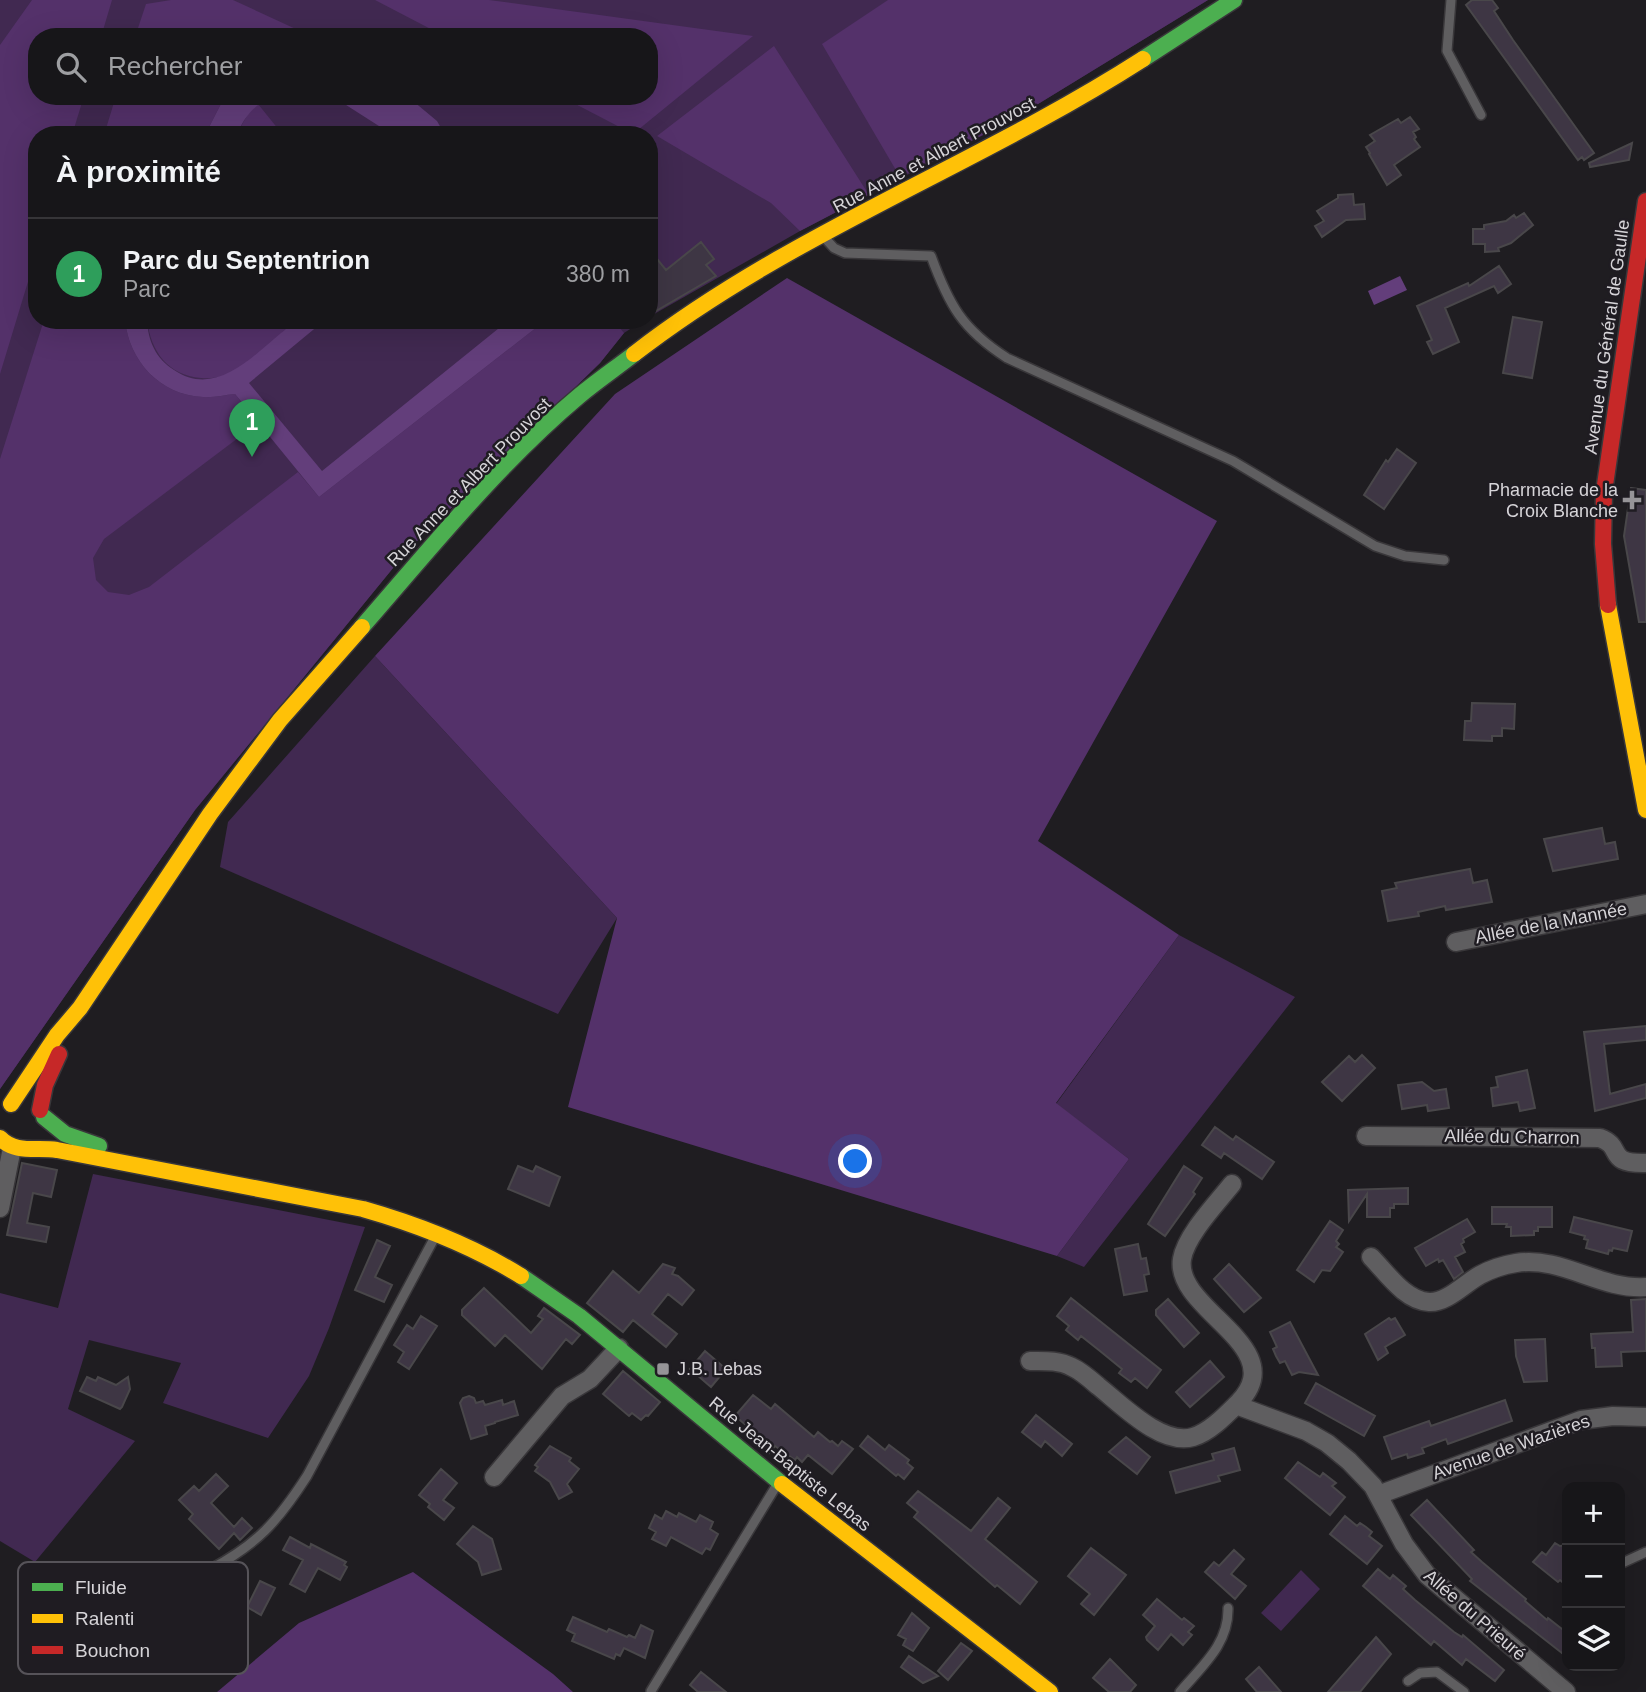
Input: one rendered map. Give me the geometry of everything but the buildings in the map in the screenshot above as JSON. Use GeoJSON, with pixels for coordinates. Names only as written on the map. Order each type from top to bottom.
{"type":"FeatureCollection","features":[{"type":"Feature","properties":{"kind":"main road","name":"Rue Anne et Albert Prouvost"},"geometry":{"type":"LineString","coordinates":[[6,1109],[57,1035],[80,1008],[210,814],[261,745],[311,683],[474,500],[541,431],[614,367],[715,296],[821,235],[1044,119],[1234,0]]}},
{"type":"Feature","properties":{"kind":"main road","name":"Avenue du Général de Gaulle"},"geometry":{"type":"LineString","coordinates":[[1646,201],[1607,468],[1603,521],[1604,572],[1609,615],[1639,744],[1646,810]]}},
{"type":"Feature","properties":{"kind":"main road","name":"Rue Anne et Albert Prouvost"},"geometry":{"type":"LineString","coordinates":[[8,1143],[35,1146],[43,1137],[46,1129],[42,1114],[47,1080],[80,1008]]}},
{"type":"Feature","properties":{"kind":"main road"},"geometry":{"type":"LineString","coordinates":[[6,1109],[27,1102],[42,1114]]}},
{"type":"Feature","properties":{"kind":"main road","name":"Rue Jean-Baptiste Lebas"},"geometry":{"type":"LineString","coordinates":[[42,1114],[65,1134],[185,1175]]}},
{"type":"Feature","properties":{"kind":"main road","name":"Rue Jean-Baptiste Lebas"},"geometry":{"type":"LineString","coordinates":[[8,1143],[55,1149],[122,1166],[185,1175],[367,1210],[437,1233],[476,1250],[532,1280],[574,1310],[779,1481],[1047,1691]]}},
{"type":"Feature","properties":{"kind":"street","name":"Allée de la Mannée"},"geometry":{"type":"LineString","coordinates":[[1456,942],[1646,904]]}},
{"type":"Feature","properties":{"kind":"street","name":"Allée du Charron"},"geometry":{"type":"LineString","coordinates":[[1366,1136],[1600,1138],[1609,1143],[1621,1160],[1646,1163]]}},
{"type":"Feature","properties":{"kind":"street"},"geometry":{"type":"LineString","coordinates":[[0,1209],[8,1143]]}},
{"type":"Feature","properties":{"kind":"street"},"geometry":{"type":"LineString","coordinates":[[1030,1361],[1062,1363],[1076,1368],[1146,1424],[1172,1436],[1195,1437],[1237,1405],[1251,1381],[1249,1357],[1238,1340],[1189,1287],[1182,1265],[1189,1241],[1232,1184]]}},
{"type":"Feature","properties":{"kind":"street"},"geometry":{"type":"LineString","coordinates":[[1371,1257],[1404,1290],[1415,1298],[1430,1302],[1442,1299],[1483,1273],[1506,1265],[1530,1262],[1561,1266],[1614,1285],[1646,1287]]}},
{"type":"Feature","properties":{"kind":"street"},"geometry":{"type":"LineString","coordinates":[[494,1477],[562,1396],[590,1379],[619,1348]]}},
{"type":"Feature","properties":{"kind":"street","name":"Allée du Prieuré"},"geometry":{"type":"LineString","coordinates":[[1237,1405],[1295,1426],[1317,1437],[1349,1461],[1366,1477],[1404,1544],[1427,1575],[1566,1692]]}},
{"type":"Feature","properties":{"kind":"street","name":"Avenue de Wazières"},"geometry":{"type":"LineString","coordinates":[[1378,1495],[1581,1420],[1613,1416],[1646,1417]]}},
{"type":"Feature","properties":{"kind":"lane"},"geometry":{"type":"LineString","coordinates":[[1451,0],[1447,51],[1481,116]]}},
{"type":"Feature","properties":{"kind":"lane"},"geometry":{"type":"LineString","coordinates":[[821,235],[845,253],[930,256],[945,293],[966,326],[981,341],[1007,358],[1233,461],[1374,546],[1405,556],[1444,560]]}},
{"type":"Feature","properties":{"kind":"lane"},"geometry":{"type":"LineString","coordinates":[[225,1562],[239,1555],[263,1535],[286,1509],[307,1476],[437,1233]]}},
{"type":"Feature","properties":{"kind":"lane"},"geometry":{"type":"LineString","coordinates":[[651,1691],[779,1481]]}},
{"type":"Feature","properties":{"kind":"lane"},"geometry":{"type":"LineString","coordinates":[[1625,1562],[1646,1552]]}},
{"type":"Feature","properties":{"kind":"lane"},"geometry":{"type":"LineString","coordinates":[[1180,1692],[1223,1641],[1228,1625],[1228,1608]]}},
{"type":"Feature","properties":{"kind":"lane"},"geometry":{"type":"LineString","coordinates":[[1408,1681],[1420,1673],[1437,1672],[1464,1692]]}},
{"type":"Feature","properties":{"kind":"shaded area"},"geometry":{"type":"Polygon","coordinates":[[[0,0],[1208,0],[1012,120],[800,231],[658,312],[658,126],[28,126],[28,329],[630,329],[600,363],[407,551],[195,810],[0,1089],[0,0]]]}},
{"type":"Feature","properties":{"kind":"shaded area"},"geometry":{"type":"Polygon","coordinates":[[[32,0],[112,0],[104,28],[28,28],[28,105],[81,105],[75,126],[28,126],[28,282],[0,374],[0,45],[32,0]]]}},
{"type":"Feature","properties":{"kind":"shaded area"},"geometry":{"type":"Polygon","coordinates":[[[171,0],[233,0],[294,28],[138,28],[146,4],[171,0]]]}},
{"type":"Feature","properties":{"kind":"shaded area"},"geometry":{"type":"Polygon","coordinates":[[[375,0],[489,0],[753,36],[643,126],[618,126],[577,105],[658,105],[658,28],[429,28],[375,0]]]}},
{"type":"Feature","properties":{"kind":"shaded area"},"geometry":{"type":"Polygon","coordinates":[[[888,0],[1208,0],[1012,120],[900,177],[822,44],[888,0]]]}},
{"type":"Feature","properties":{"kind":"shaded area"},"geometry":{"type":"Polygon","coordinates":[[[774,46],[869,195],[800,231],[771,203],[658,135],[774,46]]]}},
{"type":"Feature","properties":{"kind":"shaded area"},"geometry":{"type":"Polygon","coordinates":[[[113,105],[220,105],[210,126],[107,126],[113,105]]]}},
{"type":"Feature","properties":{"kind":"shaded area"},"geometry":{"type":"Polygon","coordinates":[[[220,105],[258,105],[241,126],[210,126],[220,105]]]}},
{"type":"Feature","properties":{"kind":"shaded area"},"geometry":{"type":"Polygon","coordinates":[[[259,105],[276,126],[241,126],[248,114],[259,105]]]}},
{"type":"Feature","properties":{"kind":"shaded area"},"geometry":{"type":"Polygon","coordinates":[[[346,105],[418,105],[440,126],[379,126],[346,105]]]}},
{"type":"Feature","properties":{"kind":"shaded area"},"geometry":{"type":"Polygon","coordinates":[[[1400,276],[1407,290],[1374,305],[1368,291],[1400,276]]]}},
{"type":"Feature","properties":{"kind":"shaded area"},"geometry":{"type":"Polygon","coordinates":[[[787,278],[1217,521],[1038,841],[1179,935],[1056,1103],[1129,1159],[1057,1256],[568,1107],[617,918],[375,656],[615,394],[787,278]]]}},
{"type":"Feature","properties":{"kind":"shaded area"},"geometry":{"type":"Polygon","coordinates":[[[41,329],[127,329],[140,362],[160,383],[187,395],[207,397],[235,394],[258,423],[104,539],[93,558],[96,580],[108,592],[129,595],[149,587],[298,472],[319,497],[534,329],[621,329],[624,333],[600,363],[407,551],[195,810],[0,1089],[0,459],[41,329]]]}},
{"type":"Feature","properties":{"kind":"shaded area"},"geometry":{"type":"Polygon","coordinates":[[[127,329],[148,329],[151,342],[162,360],[189,377],[204,379],[232,371],[286,329],[314,329],[249,383],[322,471],[498,329],[534,329],[319,497],[235,394],[207,397],[187,395],[160,383],[140,362],[127,329]]]}},
{"type":"Feature","properties":{"kind":"shaded area"},"geometry":{"type":"Polygon","coordinates":[[[148,329],[287,329],[242,367],[226,375],[205,378],[189,376],[170,367],[157,352],[148,329]]]}},
{"type":"Feature","properties":{"kind":"shaded area"},"geometry":{"type":"Polygon","coordinates":[[[375,656],[617,918],[558,1014],[220,867],[228,822],[375,656]]]}},
{"type":"Feature","properties":{"kind":"shaded area"},"geometry":{"type":"Polygon","coordinates":[[[1179,935],[1295,997],[1084,1267],[1057,1256],[1129,1159],[1056,1104],[1179,935]]]}},
{"type":"Feature","properties":{"kind":"shaded area"},"geometry":{"type":"Polygon","coordinates":[[[93,1174],[365,1227],[309,1376],[268,1438],[163,1403],[181,1363],[89,1340],[68,1409],[135,1441],[35,1562],[0,1541],[0,1293],[58,1308],[93,1174]]]}},
{"type":"Feature","properties":{"kind":"shaded area"},"geometry":{"type":"Polygon","coordinates":[[[1301,1570],[1320,1589],[1281,1631],[1261,1613],[1301,1570]]]}},
{"type":"Feature","properties":{"kind":"shaded area"},"geometry":{"type":"Polygon","coordinates":[[[413,1572],[553,1674],[573,1692],[217,1692],[238,1674],[248,1674],[248,1666],[299,1623],[413,1572]]]}},
{"type":"Feature","properties":{"kind":"traffic: fast"},"geometry":{"type":"LineString","coordinates":[[1143,59],[1234,0]]}},
{"type":"Feature","properties":{"kind":"traffic: fast"},"geometry":{"type":"LineString","coordinates":[[362,627],[493,478],[549,422],[634,354]]}},
{"type":"Feature","properties":{"kind":"traffic: fast"},"geometry":{"type":"LineString","coordinates":[[44,1117],[65,1134],[99,1146]]}},
{"type":"Feature","properties":{"kind":"traffic: fast"},"geometry":{"type":"LineString","coordinates":[[521,1276],[579,1316],[782,1484]]}},
{"type":"Feature","properties":{"kind":"traffic: slow"},"geometry":{"type":"LineString","coordinates":[[634,354],[694,311],[756,272],[820,235],[1016,133],[1143,59]]}},
{"type":"Feature","properties":{"kind":"traffic: slow"},"geometry":{"type":"LineString","coordinates":[[1608,605],[1646,810]]}},
{"type":"Feature","properties":{"kind":"traffic: slow"},"geometry":{"type":"LineString","coordinates":[[11,1104],[57,1035],[80,1008],[210,814],[280,720],[362,627]]}},
{"type":"Feature","properties":{"kind":"traffic: slow"},"geometry":{"type":"LineString","coordinates":[[0,1138],[19,1148],[57,1150],[363,1209],[444,1237],[521,1276]]}},
{"type":"Feature","properties":{"kind":"traffic: slow"},"geometry":{"type":"LineString","coordinates":[[782,1484],[1050,1692]]}},
{"type":"Feature","properties":{"kind":"traffic: jam"},"geometry":{"type":"LineString","coordinates":[[1608,605],[1603,544],[1604,492],[1646,201]]}},
{"type":"Feature","properties":{"kind":"traffic: jam"},"geometry":{"type":"LineString","coordinates":[[40,1110],[45,1085],[59,1054]]}},
{"type":"Feature","properties":{"kind":"place","name":"Parc du Septentrion"},"geometry":{"type":"Point","coordinates":[252,457]}},
{"type":"Feature","properties":{"kind":"place","name":"Pharmacie de la Croix Blanche"},"geometry":{"type":"Point","coordinates":[1632,500]}},
{"type":"Feature","properties":{"kind":"place","name":"J.B. Lebas"},"geometry":{"type":"Point","coordinates":[663,1369]}}]}
